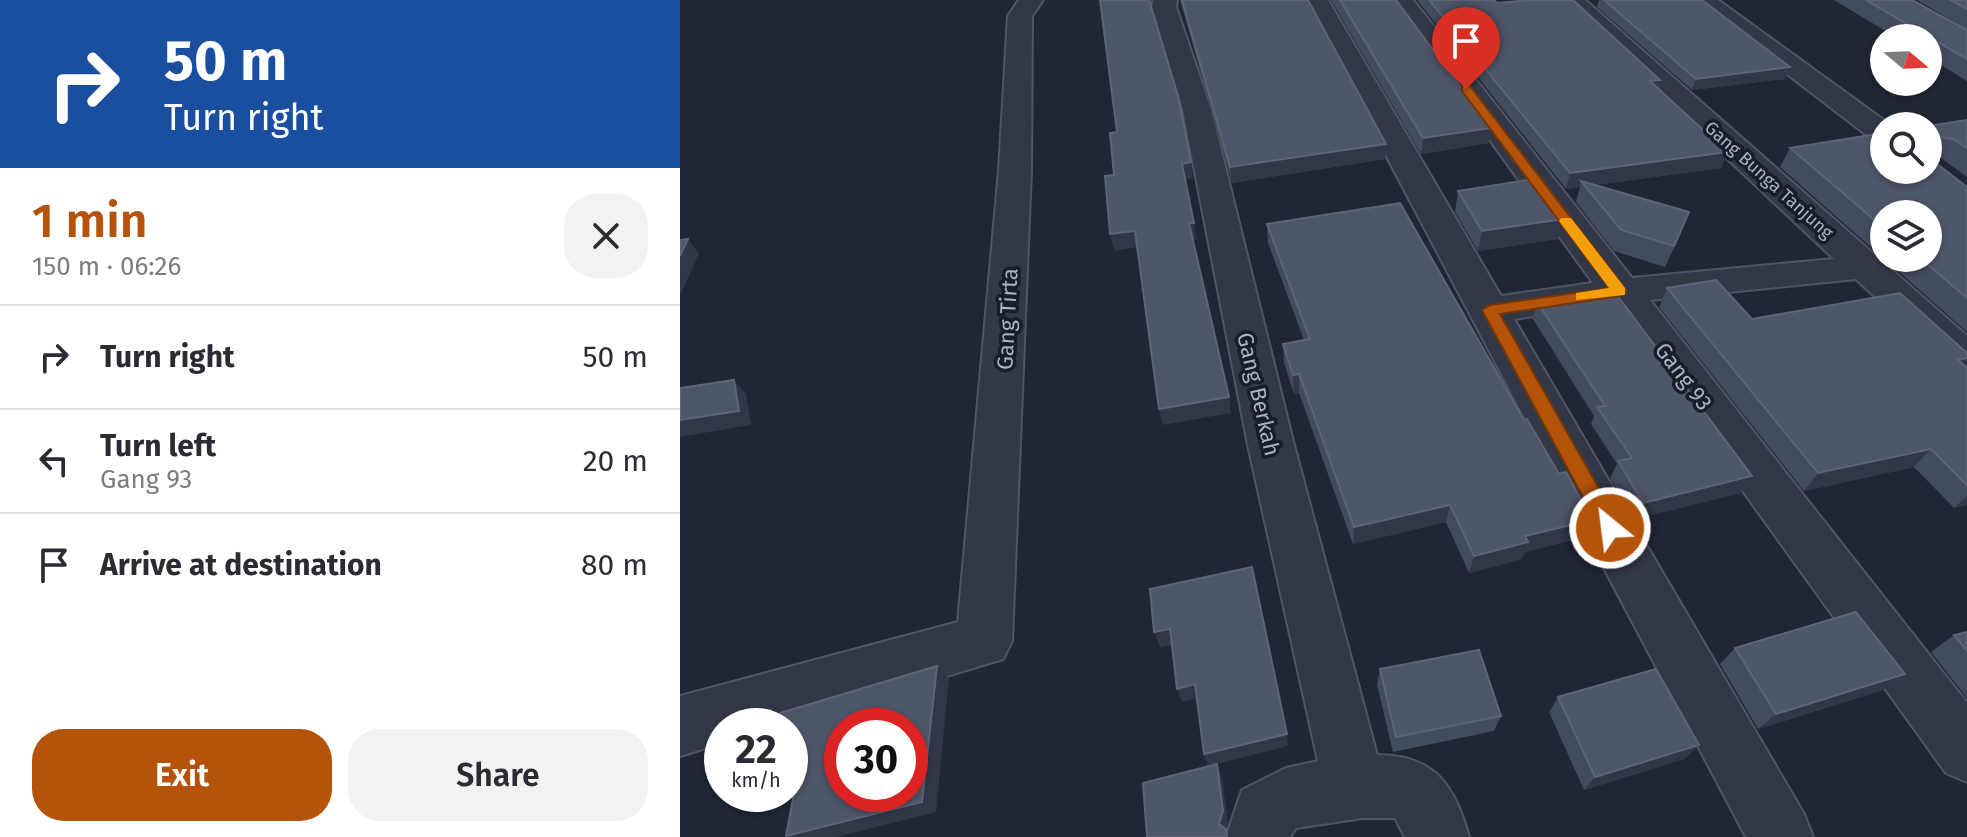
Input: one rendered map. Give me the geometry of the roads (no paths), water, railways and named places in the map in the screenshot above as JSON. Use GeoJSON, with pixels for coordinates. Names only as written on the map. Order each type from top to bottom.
{"type":"FeatureCollection","features":[{"type":"Feature","properties":{"kind":"street","name":"Gang Tirta"},"geometry":{"type":"LineString","coordinates":[[680,726],[984,641],[1012,232],[1020,16],[1031,0]]}},
{"type":"Feature","properties":{"kind":"street","name":"Gang Berkah"},"geometry":{"type":"LineString","coordinates":[[1165,0],[1164,7],[1197,110],[1271,445],[1355,788]]}},
{"type":"Feature","properties":{"kind":"street"},"geometry":{"type":"LineString","coordinates":[[1316,0],[1781,837]]}},
{"type":"Feature","properties":{"kind":"street","name":"Gang 93"},"geometry":{"type":"LineString","coordinates":[[1401,0],[1967,752]]}},
{"type":"Feature","properties":{"kind":"street","name":"Gang Bunga Tanjung"},"geometry":{"type":"LineString","coordinates":[[1571,0],[1967,359]]}},
{"type":"Feature","properties":{"kind":"street"},"geometry":{"type":"LineString","coordinates":[[1703,0],[1870,124]]}},
{"type":"Feature","properties":{"kind":"street"},"geometry":{"type":"LineString","coordinates":[[1490,310],[1620,291],[1866,267]]}},
{"type":"Feature","properties":{"kind":"street"},"geometry":{"type":"LineString","coordinates":[[1258,837],[1264,812],[1285,799],[1380,785],[1405,788],[1430,811],[1437,837]]}}]}
